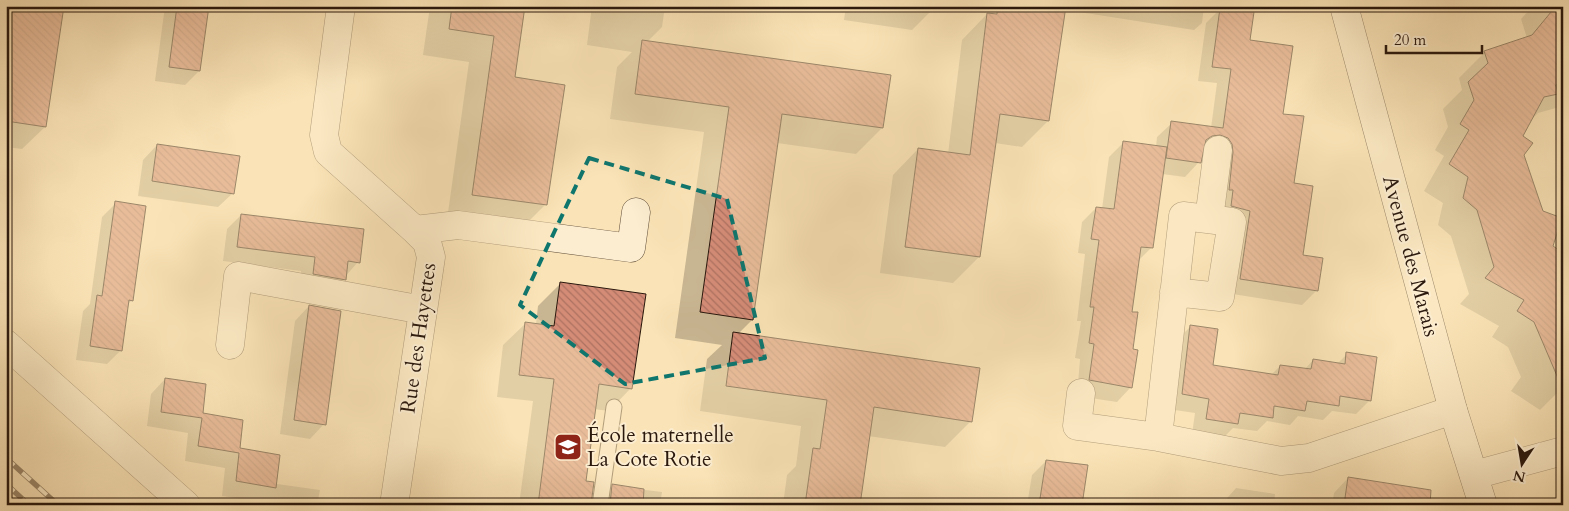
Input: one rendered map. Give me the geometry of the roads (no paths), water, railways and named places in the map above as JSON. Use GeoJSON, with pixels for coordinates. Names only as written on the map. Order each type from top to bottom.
{"type":"FeatureCollection","features":[{"type":"Feature","properties":{"kind":"street","name":"Rue des Hayettes"},"geometry":{"type":"LineString","coordinates":[[341,6],[324,135],[328,152],[427,242],[431,258],[394,505]]}},
{"type":"Feature","properties":{"kind":"street","name":"Avenue des Marais"},"geometry":{"type":"LineString","coordinates":[[1344,6],[1453,410],[1483,505]]}},
{"type":"Feature","properties":{"kind":"street"},"geometry":{"type":"LineString","coordinates":[[1209,219],[1218,150]]}},
{"type":"Feature","properties":{"kind":"street"},"geometry":{"type":"LineString","coordinates":[[415,230],[458,225],[631,248],[636,212]]}},
{"type":"Feature","properties":{"kind":"street"},"geometry":{"type":"LineString","coordinates":[[1158,437],[1174,292],[1183,216],[1232,222],[1220,297],[1174,292]]}},
{"type":"Feature","properties":{"kind":"street"},"geometry":{"type":"LineString","coordinates":[[230,345],[238,276],[423,310]]}},
{"type":"Feature","properties":{"kind":"street"},"geometry":{"type":"LineString","coordinates":[[6,344],[186,505]]}},
{"type":"Feature","properties":{"kind":"street"},"geometry":{"type":"LineString","coordinates":[[1081,393],[1077,426],[1158,437],[1281,461],[1309,458],[1453,410]]}},
{"type":"Feature","properties":{"kind":"street"},"geometry":{"type":"LineString","coordinates":[[1474,475],[1563,450]]}},
{"type":"Feature","properties":{"kind":"lane"},"geometry":{"type":"LineString","coordinates":[[600,505],[614,408]]}},
{"type":"Feature","properties":{"kind":"railway"},"geometry":{"type":"LineString","coordinates":[[6,458],[58,505]]}},
{"type":"Feature","properties":{"kind":"railway"},"geometry":{"type":"LineString","coordinates":[[6,484],[29,505]]}},
{"type":"Feature","properties":{"kind":"place","name":"École maternelle La Cote Rotie"},"geometry":{"type":"Point","coordinates":[568,447]}}]}
